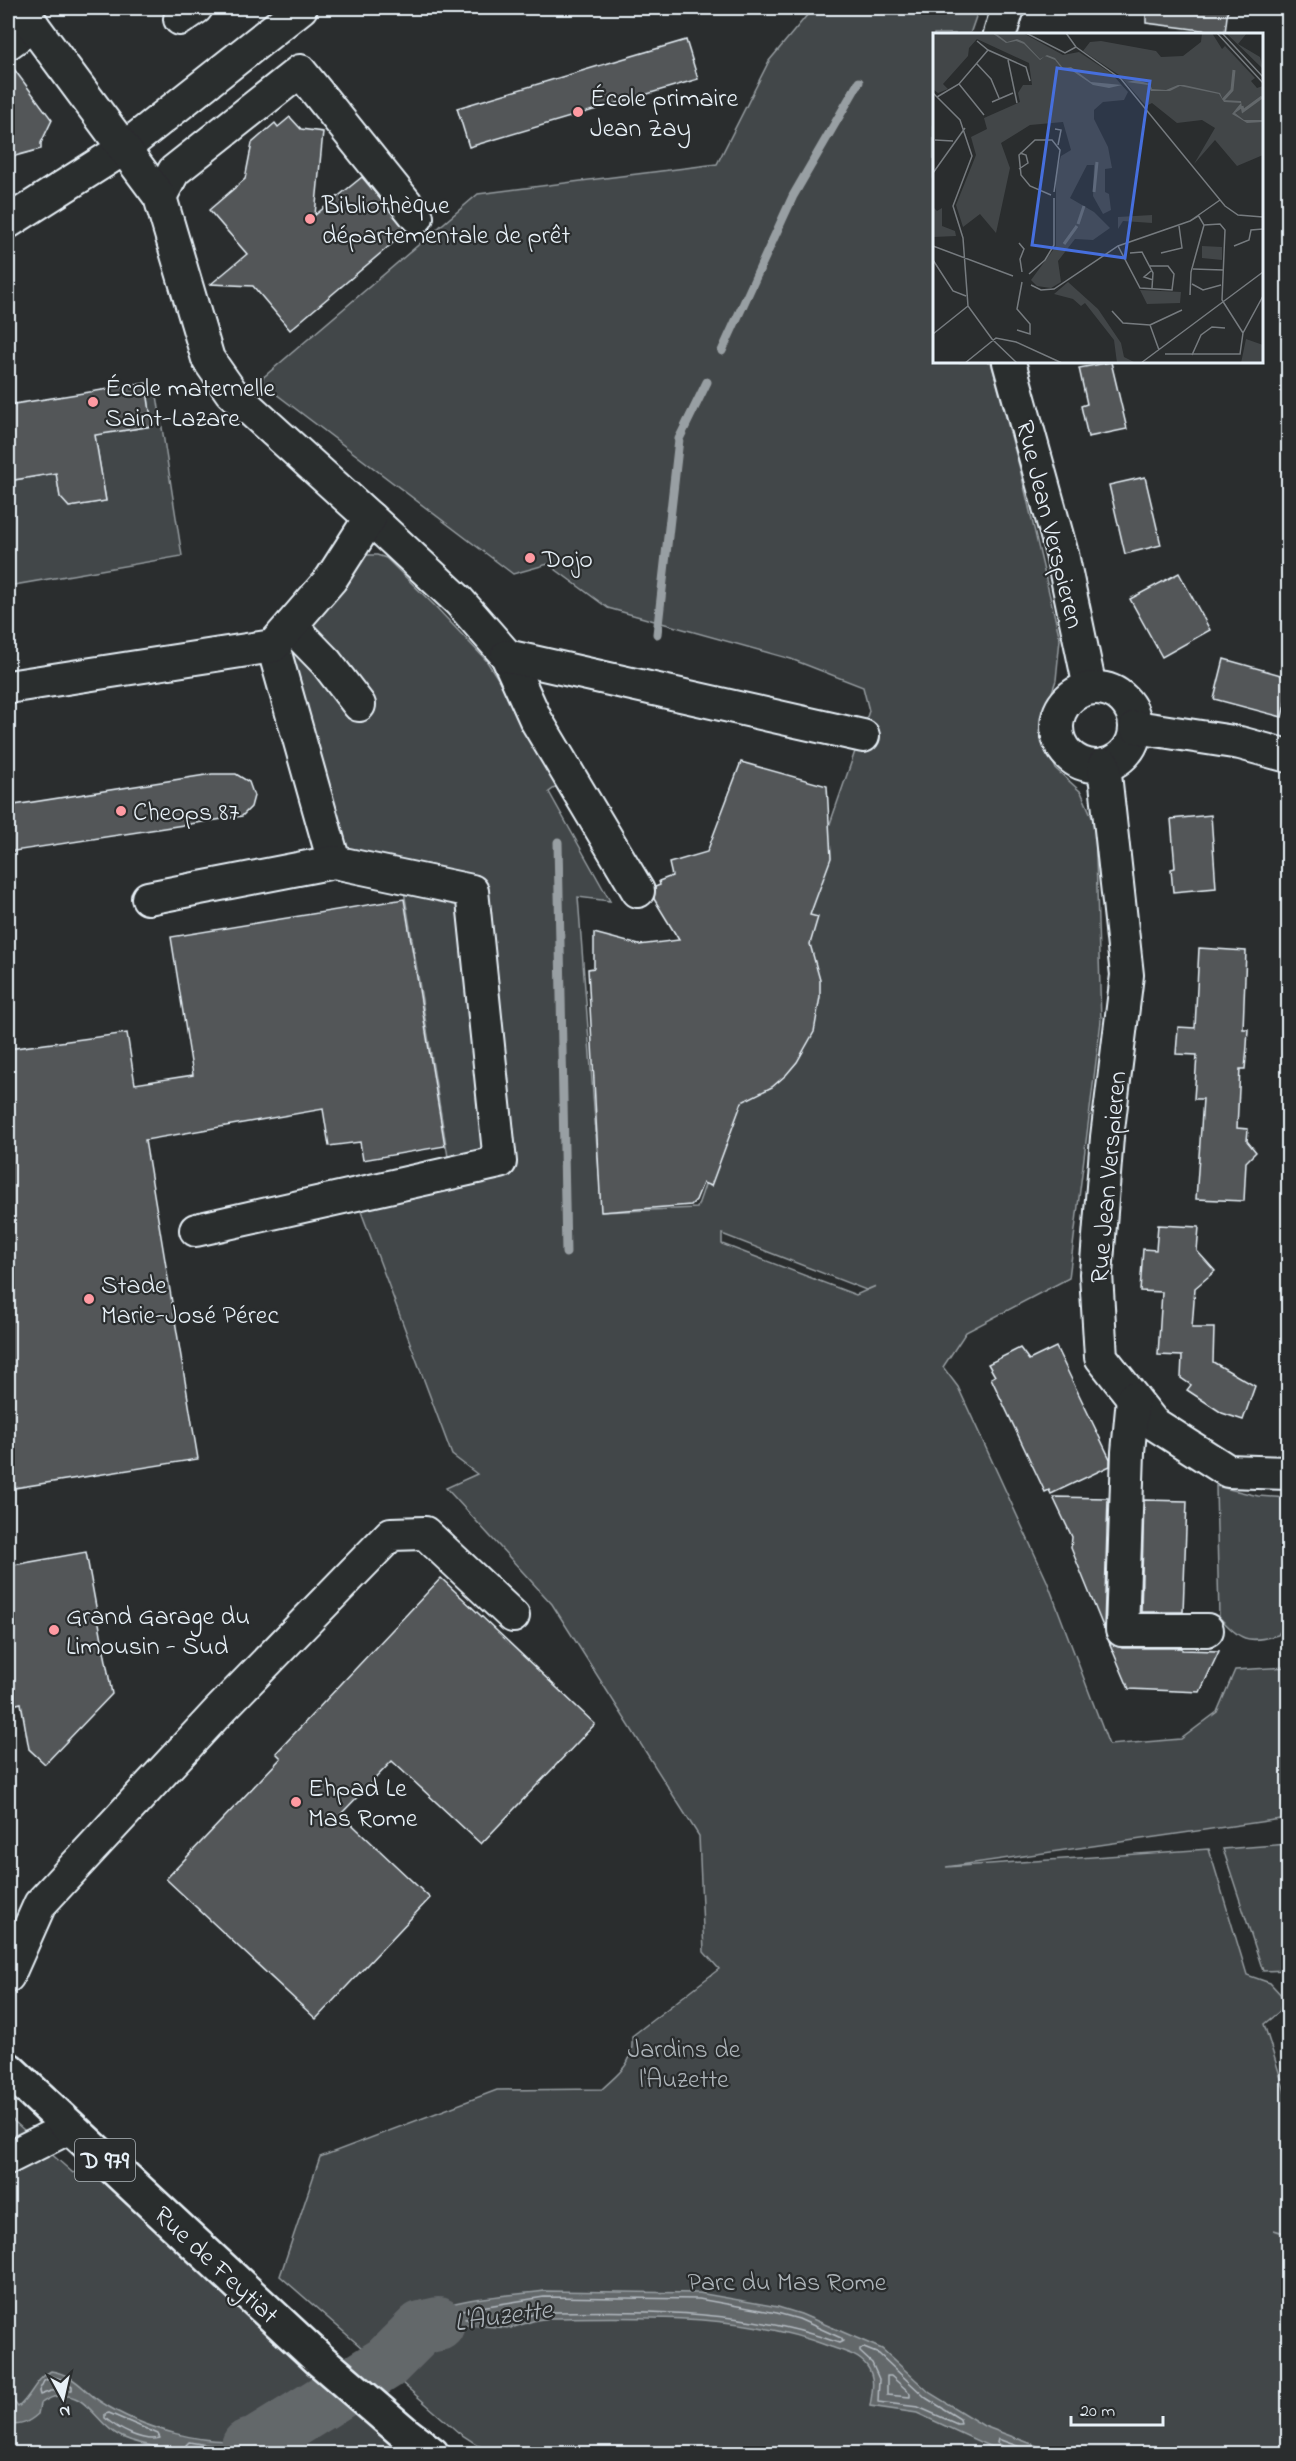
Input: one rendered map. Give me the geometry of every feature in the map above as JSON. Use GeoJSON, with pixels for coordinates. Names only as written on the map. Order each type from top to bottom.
{"type":"FeatureCollection","features":[{"type":"Feature","properties":{"kind":"main road","name":"Rue de Feytiat"},"geometry":{"type":"LineString","coordinates":[[8,2069],[320,2360],[432,2454]]}},
{"type":"Feature","properties":{"kind":"street"},"geometry":{"type":"LineString","coordinates":[[8,222],[123,149],[301,8]]}},
{"type":"Feature","properties":{"kind":"street"},"geometry":{"type":"LineString","coordinates":[[1000,33],[1008,8]]}},
{"type":"Feature","properties":{"kind":"street"},"geometry":{"type":"LineString","coordinates":[[8,44],[26,16],[160,197],[208,359],[231,392],[459,601],[507,656],[536,720],[638,891]]}},
{"type":"Feature","properties":{"kind":"street"},"geometry":{"type":"LineString","coordinates":[[160,197],[174,171],[300,71],[417,217]]}},
{"type":"Feature","properties":{"kind":"street","name":"Rue Jean Verspieren"},"geometry":{"type":"LineString","coordinates":[[1009,363],[1062,554],[1090,688]]}},
{"type":"Feature","properties":{"kind":"street"},"geometry":{"type":"LineString","coordinates":[[8,687],[282,636],[331,579],[370,519]]}},
{"type":"Feature","properties":{"kind":"street"},"geometry":{"type":"LineString","coordinates":[[282,636],[326,662],[359,705]]}},
{"type":"Feature","properties":{"kind":"street"},"geometry":{"type":"LineString","coordinates":[[282,636],[334,862]]}},
{"type":"Feature","properties":{"kind":"street"},"geometry":{"type":"LineString","coordinates":[[507,656],[864,736]]}},
{"type":"Feature","properties":{"kind":"street"},"geometry":{"type":"LineString","coordinates":[[1090,688],[1104,688],[1116,693],[1130,707],[1136,726],[1133,740],[1127,751],[1116,760],[1104,765],[1080,762],[1069,755],[1058,733],[1058,721],[1069,699],[1090,688]]}},
{"type":"Feature","properties":{"kind":"street"},"geometry":{"type":"LineString","coordinates":[[1136,726],[1240,743],[1288,756]]}},
{"type":"Feature","properties":{"kind":"street","name":"Rue Jean Verspieren"},"geometry":{"type":"LineString","coordinates":[[1104,765],[1127,975],[1107,1137],[1096,1274],[1101,1357],[1153,1423],[1228,1471],[1288,1473]]}},
{"type":"Feature","properties":{"kind":"street"},"geometry":{"type":"LineString","coordinates":[[148,898],[334,862],[472,891],[500,1162],[196,1230]]}},
{"type":"Feature","properties":{"kind":"street"},"geometry":{"type":"LineString","coordinates":[[1133,1398],[1128,1452],[1122,1630],[1207,1630]]}},
{"type":"Feature","properties":{"kind":"street"},"geometry":{"type":"LineString","coordinates":[[8,1976],[40,1904],[219,1711],[391,1534],[425,1533],[513,1616]]}},
{"type":"Feature","properties":{"kind":"street"},"geometry":{"type":"LineString","coordinates":[[8,2158],[70,2127]]}},
{"type":"Feature","properties":{"kind":"green space"},"geometry":{"type":"Polygon","coordinates":[[[813,8],[979,8],[970,33],[933,33],[933,363],[991,363],[1020,469],[1060,639],[1056,680],[1039,731],[1056,769],[1081,792],[1095,824],[1101,1021],[1069,1278],[966,1332],[943,1367],[958,1387],[1047,1581],[1109,1745],[1181,1739],[1217,1712],[1235,1670],[1288,1667],[1288,1818],[946,1867],[1209,1849],[1247,1975],[1270,1983],[1282,1996],[1280,2011],[1264,2024],[1288,2101],[1288,2234],[1274,2230],[1288,2235],[1288,2453],[490,2453],[459,2433],[280,2276],[320,2157],[497,2090],[602,2089],[625,2066],[631,2054],[632,2036],[719,1969],[704,1952],[699,1836],[552,1604],[446,1488],[477,1474],[452,1455],[359,1206],[452,1181],[400,867],[340,852],[289,645],[365,555],[386,558],[486,660],[564,781],[549,792],[610,901],[578,897],[602,1212],[697,1208],[869,711],[863,687],[791,659],[608,608],[548,564],[513,574],[259,381],[478,194],[717,164],[769,61],[813,8]],[[722,1234],[722,1244],[856,1295],[876,1286],[866,1290],[722,1234]]]}},
{"type":"Feature","properties":{"kind":"green space"},"geometry":{"type":"Polygon","coordinates":[[[156,389],[182,556],[8,586],[8,481],[56,473],[60,497],[69,507],[106,501],[95,435],[152,426],[147,391],[156,389]]]}},
{"type":"Feature","properties":{"kind":"green space"},"geometry":{"type":"Polygon","coordinates":[[[1216,1486],[1258,1496],[1288,1498],[1288,1619],[1278,1635],[1258,1639],[1245,1638],[1233,1631],[1219,1617],[1216,1486]]]}},
{"type":"Feature","properties":{"kind":"green space"},"geometry":{"type":"Polygon","coordinates":[[[1288,1844],[1288,1970],[1263,1971],[1223,1849],[1288,1844]]]}},
{"type":"Feature","properties":{"kind":"green space"},"geometry":{"type":"Polygon","coordinates":[[[8,2116],[73,2173],[90,2167],[384,2427],[395,2453],[8,2453],[8,2116]]]}},
{"type":"Feature","properties":{"kind":"water"},"geometry":{"type":"Polygon","coordinates":[[[544,2291],[699,2293],[778,2307],[801,2314],[882,2349],[930,2393],[984,2426],[1056,2453],[1004,2453],[917,2413],[870,2406],[872,2375],[864,2362],[855,2356],[798,2336],[728,2323],[693,2319],[622,2317],[551,2318],[511,2328],[453,2324],[418,2339],[385,2371],[375,2360],[412,2322],[426,2313],[468,2300],[544,2291]]]}},
{"type":"Feature","properties":{"kind":"water"},"geometry":{"type":"Polygon","coordinates":[[[51,2371],[67,2376],[101,2402],[135,2420],[176,2434],[197,2438],[238,2440],[269,2430],[306,2405],[316,2413],[268,2447],[250,2453],[222,2455],[146,2445],[120,2436],[79,2400],[69,2396],[53,2397],[44,2401],[40,2404],[38,2414],[31,2419],[16,2425],[8,2424],[8,2394],[18,2407],[41,2378],[51,2371]]]}},
{"type":"Feature","properties":{"kind":"building"},"geometry":{"type":"Polygon","coordinates":[[[1146,8],[1228,8],[1225,33],[1146,23],[1146,8]]]}},
{"type":"Feature","properties":{"kind":"building","name":"École primaire Jean Zay"},"geometry":{"type":"Polygon","coordinates":[[[686,40],[698,79],[469,147],[457,108],[686,40]]]}},
{"type":"Feature","properties":{"kind":"building"},"geometry":{"type":"Polygon","coordinates":[[[8,61],[52,120],[41,143],[41,149],[8,158],[8,61]]]}},
{"type":"Feature","properties":{"kind":"building","name":"Bibliothèque départementale de prêt"},"geometry":{"type":"Polygon","coordinates":[[[290,117],[301,129],[323,132],[315,215],[362,177],[407,231],[290,330],[253,286],[211,284],[247,254],[209,210],[245,179],[252,143],[275,123],[278,127],[290,117]]]}},
{"type":"Feature","properties":{"kind":"building"},"geometry":{"type":"Polygon","coordinates":[[[1111,363],[1127,429],[1088,437],[1081,406],[1087,404],[1079,368],[1111,363]]]}},
{"type":"Feature","properties":{"kind":"building","name":"École maternelle Saint-Lazare"},"geometry":{"type":"Polygon","coordinates":[[[146,383],[152,426],[95,435],[106,501],[69,507],[60,497],[56,473],[8,481],[8,405],[146,383]]]}},
{"type":"Feature","properties":{"kind":"building"},"geometry":{"type":"Polygon","coordinates":[[[1145,477],[1161,545],[1125,554],[1109,485],[1145,477]]]}},
{"type":"Feature","properties":{"kind":"building"},"geometry":{"type":"Polygon","coordinates":[[[1179,573],[1210,630],[1162,657],[1130,599],[1179,573]]]}},
{"type":"Feature","properties":{"kind":"building"},"geometry":{"type":"Polygon","coordinates":[[[1224,659],[1288,677],[1288,691],[1282,717],[1214,699],[1224,659]]]}},
{"type":"Feature","properties":{"kind":"building"},"geometry":{"type":"Polygon","coordinates":[[[741,762],[827,786],[831,858],[810,915],[818,917],[810,944],[820,980],[820,997],[814,1032],[797,1062],[786,1075],[772,1087],[742,1102],[711,1186],[703,1183],[696,1200],[691,1205],[601,1212],[588,969],[594,968],[594,933],[639,945],[679,940],[654,899],[655,887],[660,885],[659,881],[672,876],[669,863],[707,852],[741,762]]]}},
{"type":"Feature","properties":{"kind":"building","name":"Cheops 87"},"geometry":{"type":"Polygon","coordinates":[[[212,774],[236,774],[249,782],[254,796],[251,807],[242,816],[8,852],[8,806],[212,774]]]}},
{"type":"Feature","properties":{"kind":"building"},"geometry":{"type":"Polygon","coordinates":[[[1211,815],[1216,888],[1173,892],[1171,869],[1175,868],[1171,819],[1211,815]]]}},
{"type":"Feature","properties":{"kind":"building"},"geometry":{"type":"Polygon","coordinates":[[[404,899],[445,1146],[363,1160],[360,1142],[329,1146],[323,1109],[145,1140],[198,1459],[8,1489],[8,1049],[127,1033],[135,1084],[193,1075],[171,937],[404,899]]]}},
{"type":"Feature","properties":{"kind":"building"},"geometry":{"type":"Polygon","coordinates":[[[1199,948],[1246,951],[1243,1029],[1248,1029],[1245,1069],[1240,1069],[1237,1128],[1248,1129],[1247,1141],[1256,1152],[1246,1162],[1244,1201],[1196,1199],[1203,1099],[1194,1099],[1197,1055],[1176,1054],[1178,1027],[1195,1028],[1199,948]]]}},
{"type":"Feature","properties":{"kind":"building"},"geometry":{"type":"Polygon","coordinates":[[[1158,1225],[1199,1227],[1197,1251],[1215,1271],[1195,1288],[1192,1328],[1214,1328],[1213,1362],[1255,1386],[1243,1420],[1222,1413],[1187,1390],[1191,1385],[1181,1378],[1182,1356],[1158,1355],[1162,1292],[1140,1291],[1143,1249],[1156,1250],[1158,1225]]]}},
{"type":"Feature","properties":{"kind":"building"},"geometry":{"type":"Polygon","coordinates":[[[1056,1347],[1110,1459],[1110,1466],[1051,1494],[1049,1490],[1045,1492],[991,1378],[995,1376],[988,1364],[1020,1348],[1029,1360],[1056,1347]]]}},
{"type":"Feature","properties":{"kind":"building"},"geometry":{"type":"Polygon","coordinates":[[[1053,1497],[1108,1498],[1104,1629],[1071,1548],[1072,1537],[1053,1497]]]}},
{"type":"Feature","properties":{"kind":"building"},"geometry":{"type":"Polygon","coordinates":[[[1144,1500],[1187,1501],[1183,1612],[1141,1612],[1144,1500]]]}},
{"type":"Feature","properties":{"kind":"building","name":"Grand Garage du Limousin - Sud"},"geometry":{"type":"Polygon","coordinates":[[[86,1552],[112,1694],[45,1764],[29,1749],[21,1703],[8,1706],[8,1566],[86,1552]]]}},
{"type":"Feature","properties":{"kind":"building","name":"Ehpad Le Mas Rome"},"geometry":{"type":"Polygon","coordinates":[[[441,1578],[595,1724],[481,1844],[392,1761],[341,1814],[430,1898],[316,2019],[166,1879],[281,1758],[276,1753],[441,1578]]]}},
{"type":"Feature","properties":{"kind":"building"},"geometry":{"type":"Polygon","coordinates":[[[1109,1642],[1122,1648],[1182,1648],[1182,1650],[1219,1651],[1200,1692],[1129,1689],[1109,1642]]]}},
{"type":"Feature","properties":{"kind":"waterway"},"geometry":{"type":"LineString","coordinates":[[722,351],[793,196],[859,82]]}},
{"type":"Feature","properties":{"kind":"waterway"},"geometry":{"type":"LineString","coordinates":[[657,634],[679,439],[707,382]]}},
{"type":"Feature","properties":{"kind":"waterway"},"geometry":{"type":"LineString","coordinates":[[558,842],[566,1253]]}},
{"type":"Feature","properties":{"kind":"waterway","name":"L'Auzette"},"geometry":{"type":"LineString","coordinates":[[248,2446],[255,2445],[386,2363],[421,2328],[438,2324]]}},
{"type":"Feature","properties":{"kind":"place","name":"École primaire Jean Zay"},"geometry":{"type":"Point","coordinates":[578,112]}},
{"type":"Feature","properties":{"kind":"place","name":"Bibliothèque départementale de prêt"},"geometry":{"type":"Point","coordinates":[310,219]}},
{"type":"Feature","properties":{"kind":"place","name":"École maternelle Saint-Lazare"},"geometry":{"type":"Point","coordinates":[93,402]}},
{"type":"Feature","properties":{"kind":"place","name":"Dojo"},"geometry":{"type":"Point","coordinates":[530,558]}},
{"type":"Feature","properties":{"kind":"place","name":"Cheops 87"},"geometry":{"type":"Point","coordinates":[121,811]}},
{"type":"Feature","properties":{"kind":"place","name":"Stade Marie-José Pérec"},"geometry":{"type":"Point","coordinates":[89,1299]}},
{"type":"Feature","properties":{"kind":"place","name":"Grand Garage du Limousin - Sud"},"geometry":{"type":"Point","coordinates":[54,1630]}},
{"type":"Feature","properties":{"kind":"place","name":"Ehpad Le Mas Rome"},"geometry":{"type":"Point","coordinates":[296,1802]}},
{"type":"Feature","properties":{"kind":"park label","name":"Jardins de l'Auzette"},"geometry":{"type":"Point","coordinates":[684,2063]}},
{"type":"Feature","properties":{"kind":"park label","name":"Parc du Mas Rome"},"geometry":{"type":"Point","coordinates":[787,2281]}}]}
